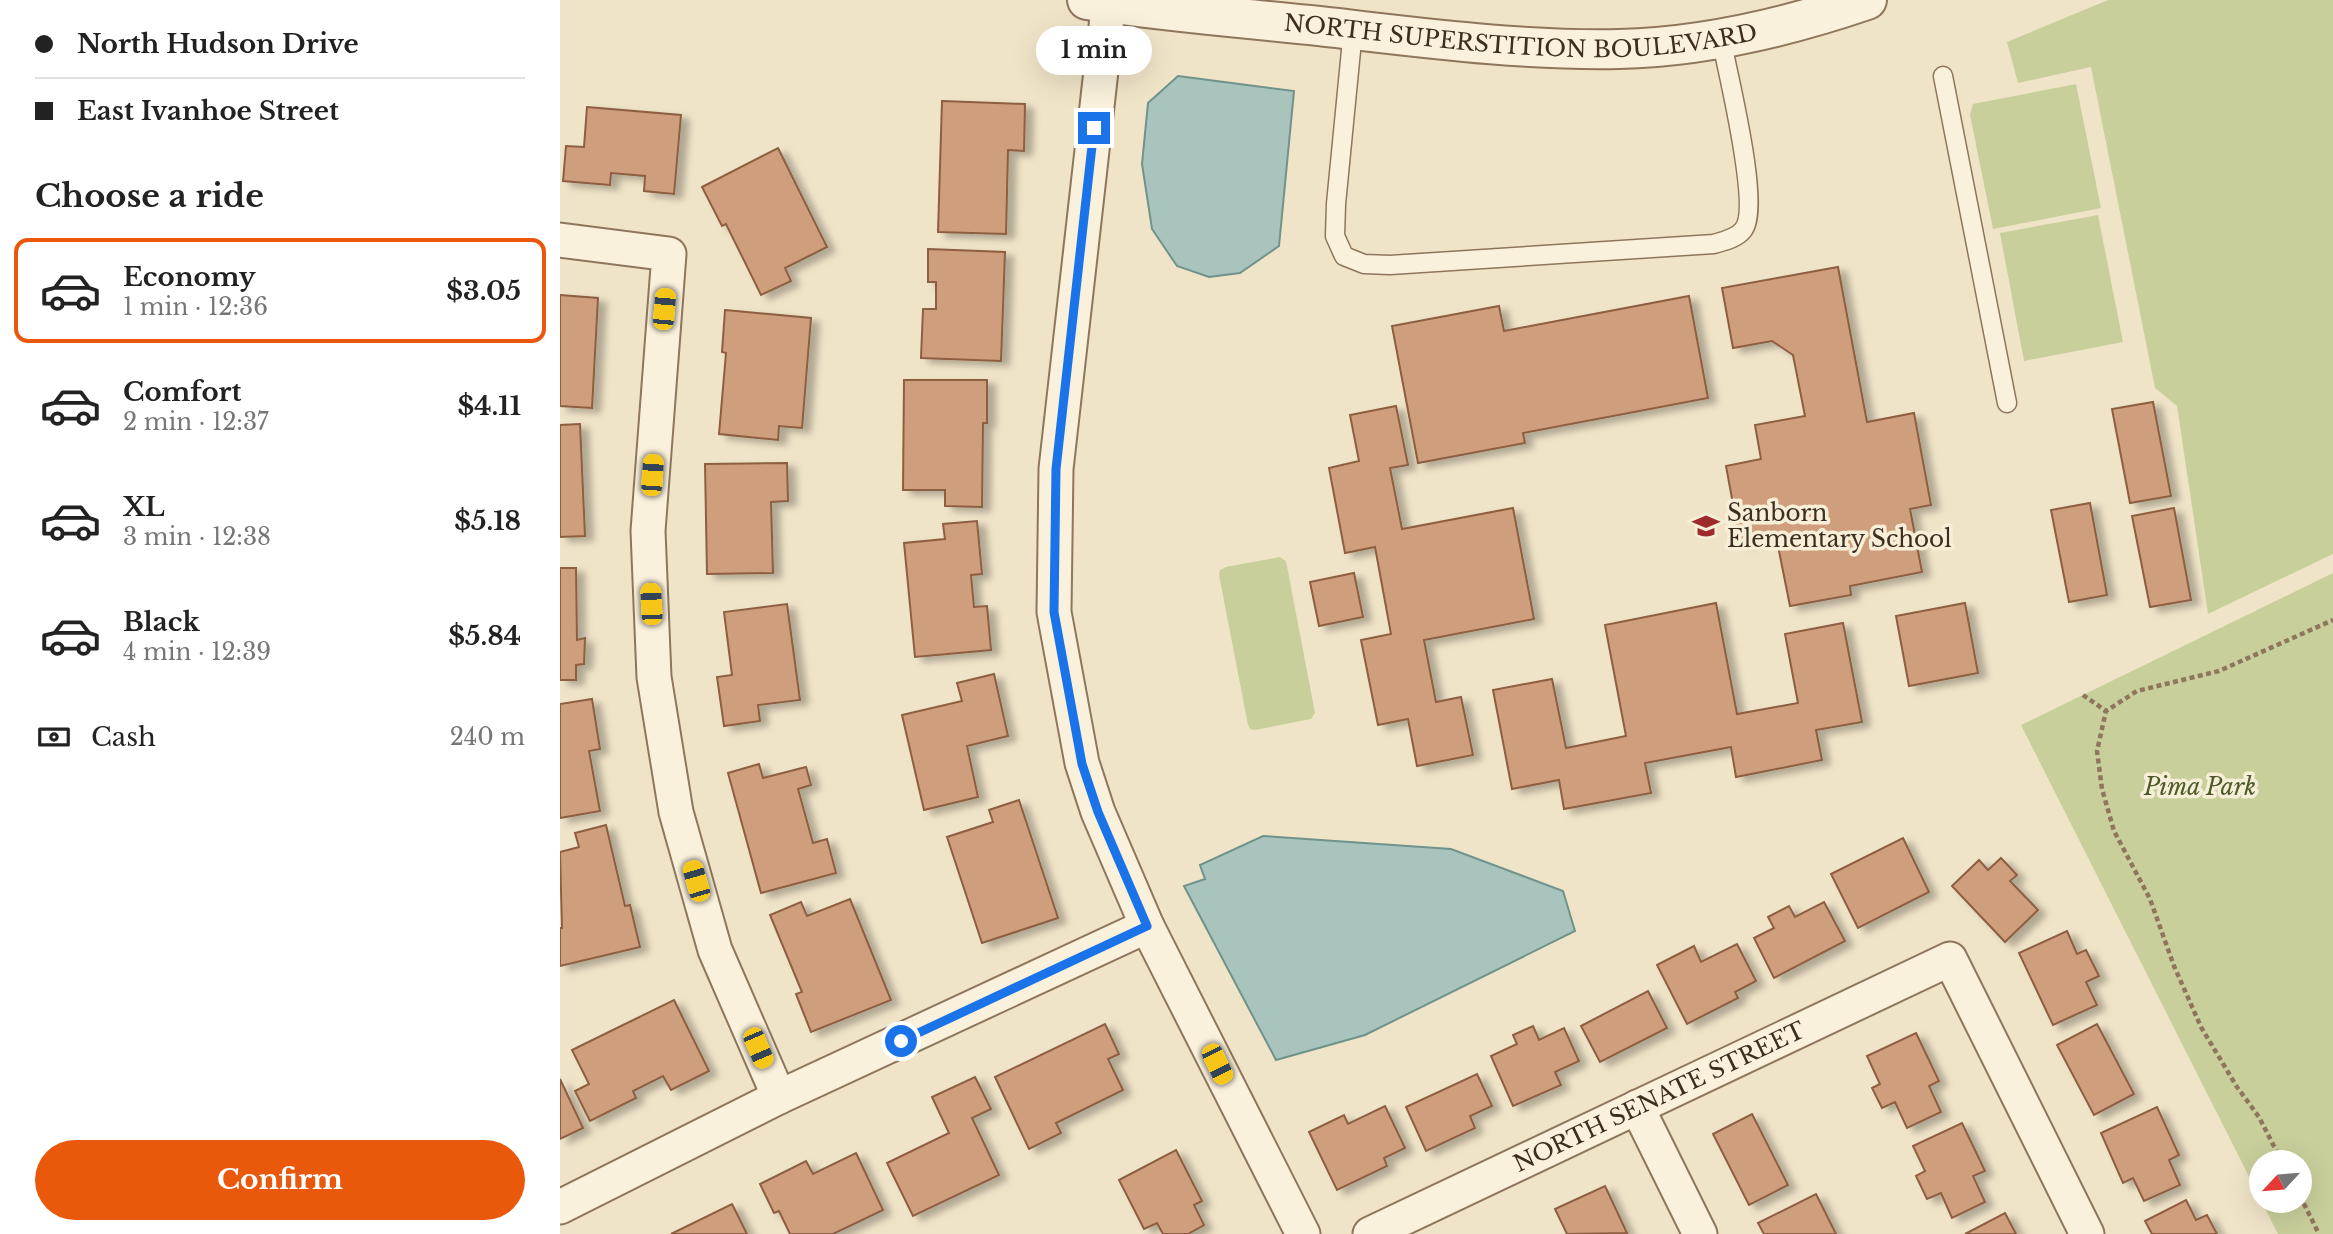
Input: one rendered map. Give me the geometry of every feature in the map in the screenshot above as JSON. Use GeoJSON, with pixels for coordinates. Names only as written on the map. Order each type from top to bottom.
{"type":"FeatureCollection","features":[{"type":"Feature","properties":{"kind":"street","name":"NORTH SUPERSTITION BOULEVARD"},"geometry":{"type":"LineString","coordinates":[[1101,1],[1353,30],[1555,49],[1621,49],[1671,45],[1781,27],[1867,0]]}},
{"type":"Feature","properties":{"kind":"street"},"geometry":{"type":"LineString","coordinates":[[1101,1],[1056,469],[1054,612],[1082,764],[1098,812],[1147,926],[1303,1234]]}},
{"type":"Feature","properties":{"kind":"street"},"geometry":{"type":"LineString","coordinates":[[560,240],[669,254],[648,531],[654,677],[676,812],[715,950],[779,1097]]}},
{"type":"Feature","properties":{"kind":"street"},"geometry":{"type":"LineString","coordinates":[[560,1206],[779,1097],[1147,926]]}},
{"type":"Feature","properties":{"kind":"street","name":"NORTH SENATE STREET"},"geometry":{"type":"LineString","coordinates":[[1370,1234],[1950,959],[2087,1234]]}},
{"type":"Feature","properties":{"kind":"street"},"geometry":{"type":"LineString","coordinates":[[1637,1107],[1700,1234]]}},
{"type":"Feature","properties":{"kind":"lane"},"geometry":{"type":"LineString","coordinates":[[1353,30],[1336,196],[1335,236],[1344,256],[1364,264],[1390,265],[1714,244],[1744,229],[1750,212],[1746,170],[1721,38]]}},
{"type":"Feature","properties":{"kind":"lane"},"geometry":{"type":"LineString","coordinates":[[1943,75],[2007,403]]}},
{"type":"Feature","properties":{"kind":"path"},"geometry":{"type":"LineString","coordinates":[[2276,1150],[2259,1117],[2237,1087],[2201,1027],[2150,899],[2113,831],[2102,789],[2097,751],[2106,711],[2137,691],[2219,671],[2333,620]]}},
{"type":"Feature","properties":{"kind":"path"},"geometry":{"type":"LineString","coordinates":[[2083,695],[2106,711]]}},
{"type":"Feature","properties":{"kind":"path"},"geometry":{"type":"LineString","coordinates":[[2308,1213],[2319,1234]]}},
{"type":"Feature","properties":{"kind":"green space"},"geometry":{"type":"Polygon","coordinates":[[[2108,0],[2333,0],[2333,554],[2208,614],[2177,406],[2155,388],[2091,67],[2018,83],[2007,42],[2108,0]]]}},
{"type":"Feature","properties":{"kind":"green space"},"geometry":{"type":"Polygon","coordinates":[[[2076,84],[2101,208],[1993,229],[1970,115],[1973,104],[2076,84]]]}},
{"type":"Feature","properties":{"kind":"green space"},"geometry":{"type":"Polygon","coordinates":[[[2098,215],[2123,342],[2024,361],[2000,233],[2098,215]]]}},
{"type":"Feature","properties":{"kind":"green space"},"geometry":{"type":"Polygon","coordinates":[[[1280,557],[1286,561],[1315,713],[1311,719],[1255,730],[1248,725],[1219,575],[1220,570],[1226,567],[1280,557]]]}},
{"type":"Feature","properties":{"kind":"green space","name":"Pima Park"},"geometry":{"type":"Polygon","coordinates":[[[2333,573],[2333,1234],[2278,1234],[2267,1213],[2312,1213],[2312,1150],[2249,1150],[2249,1177],[2021,725],[2333,573]]]}},
{"type":"Feature","properties":{"kind":"water"},"geometry":{"type":"Polygon","coordinates":[[[1178,76],[1294,91],[1279,246],[1240,273],[1209,277],[1177,266],[1152,229],[1142,164],[1148,103],[1178,76]]]}},
{"type":"Feature","properties":{"kind":"water"},"geometry":{"type":"Polygon","coordinates":[[[1263,836],[1451,849],[1563,891],[1575,931],[1365,1035],[1276,1060],[1184,886],[1205,879],[1200,865],[1263,836]]]}},
{"type":"Feature","properties":{"kind":"building"},"geometry":{"type":"Polygon","coordinates":[[[942,101],[1025,104],[1024,151],[1008,150],[1006,234],[938,232],[942,101]]]}},
{"type":"Feature","properties":{"kind":"building"},"geometry":{"type":"Polygon","coordinates":[[[587,107],[681,115],[674,194],[644,191],[645,176],[611,173],[610,185],[563,181],[566,146],[584,147],[587,107]]]}},
{"type":"Feature","properties":{"kind":"building"},"geometry":{"type":"Polygon","coordinates":[[[778,148],[827,247],[785,268],[791,281],[761,295],[726,224],[722,226],[702,187],[778,148]]]}},
{"type":"Feature","properties":{"kind":"building"},"geometry":{"type":"Polygon","coordinates":[[[928,249],[1005,252],[1001,361],[921,358],[923,309],[936,309],[936,282],[928,282],[928,249]]]}},
{"type":"Feature","properties":{"kind":"building"},"geometry":{"type":"Polygon","coordinates":[[[1838,267],[1867,422],[1914,413],[1931,505],[1910,509],[1922,572],[1850,586],[1851,595],[1790,606],[1776,536],[1740,542],[1726,466],[1761,459],[1755,425],[1805,416],[1793,355],[1772,341],[1733,348],[1722,288],[1838,267]]]}},
{"type":"Feature","properties":{"kind":"building"},"geometry":{"type":"Polygon","coordinates":[[[560,295],[598,298],[592,408],[560,406],[560,295]]]}},
{"type":"Feature","properties":{"kind":"building"},"geometry":{"type":"Polygon","coordinates":[[[1689,296],[1708,398],[1523,433],[1525,443],[1418,463],[1392,326],[1499,306],[1504,331],[1689,296]]]}},
{"type":"Feature","properties":{"kind":"building"},"geometry":{"type":"Polygon","coordinates":[[[725,310],[811,318],[802,428],[779,426],[778,440],[719,434],[726,353],[722,352],[725,310]]]}},
{"type":"Feature","properties":{"kind":"building"},"geometry":{"type":"Polygon","coordinates":[[[904,380],[987,380],[987,423],[983,423],[982,507],[945,506],[945,490],[903,490],[904,380]]]}},
{"type":"Feature","properties":{"kind":"building"},"geometry":{"type":"Polygon","coordinates":[[[2153,402],[2171,496],[2130,503],[2112,409],[2153,402]]]}},
{"type":"Feature","properties":{"kind":"building"},"geometry":{"type":"Polygon","coordinates":[[[1396,406],[1408,465],[1390,468],[1402,529],[1513,508],[1534,619],[1424,640],[1436,702],[1461,697],[1473,755],[1417,766],[1408,719],[1378,725],[1361,640],[1391,634],[1375,547],[1345,553],[1329,468],[1359,461],[1350,415],[1396,406]]]}},
{"type":"Feature","properties":{"kind":"building"},"geometry":{"type":"Polygon","coordinates":[[[580,424],[585,536],[560,537],[560,425],[580,424]]]}},
{"type":"Feature","properties":{"kind":"building"},"geometry":{"type":"Polygon","coordinates":[[[787,463],[788,501],[771,502],[773,573],[707,574],[705,464],[787,463]]]}},
{"type":"Feature","properties":{"kind":"building"},"geometry":{"type":"Polygon","coordinates":[[[2090,503],[2107,595],[2069,602],[2051,510],[2090,503]]]}},
{"type":"Feature","properties":{"kind":"building"},"geometry":{"type":"Polygon","coordinates":[[[2174,508],[2191,600],[2150,607],[2132,516],[2174,508]]]}},
{"type":"Feature","properties":{"kind":"building"},"geometry":{"type":"Polygon","coordinates":[[[977,521],[982,574],[971,575],[974,607],[987,606],[991,650],[915,657],[904,543],[945,539],[943,524],[977,521]]]}},
{"type":"Feature","properties":{"kind":"building"},"geometry":{"type":"Polygon","coordinates":[[[560,568],[576,568],[577,640],[585,638],[584,664],[576,665],[576,680],[560,680],[560,568]]]}},
{"type":"Feature","properties":{"kind":"building"},"geometry":{"type":"Polygon","coordinates":[[[1354,573],[1363,617],[1319,626],[1310,582],[1354,573]]]}},
{"type":"Feature","properties":{"kind":"building"},"geometry":{"type":"Polygon","coordinates":[[[1716,603],[1737,714],[1798,703],[1785,634],[1843,623],[1862,722],[1816,730],[1822,760],[1736,777],[1731,747],[1645,763],[1651,793],[1564,809],[1559,780],[1512,789],[1493,690],[1552,679],[1566,748],[1626,736],[1605,625],[1716,603]]]}},
{"type":"Feature","properties":{"kind":"building"},"geometry":{"type":"Polygon","coordinates":[[[1965,603],[1978,673],[1909,686],[1896,616],[1965,603]]]}},
{"type":"Feature","properties":{"kind":"building"},"geometry":{"type":"Polygon","coordinates":[[[787,604],[800,700],[758,705],[760,721],[724,726],[717,677],[732,675],[724,612],[787,604]]]}},
{"type":"Feature","properties":{"kind":"building"},"geometry":{"type":"Polygon","coordinates":[[[994,674],[1008,736],[967,746],[978,797],[924,810],[902,715],[962,701],[957,683],[994,674]]]}},
{"type":"Feature","properties":{"kind":"building"},"geometry":{"type":"Polygon","coordinates":[[[592,699],[600,749],[589,751],[600,811],[560,818],[560,704],[592,699]]]}},
{"type":"Feature","properties":{"kind":"building"},"geometry":{"type":"Polygon","coordinates":[[[759,764],[763,778],[806,767],[811,785],[798,789],[813,843],[827,839],[836,873],[761,893],[728,773],[759,764]]]}},
{"type":"Feature","properties":{"kind":"building"},"geometry":{"type":"Polygon","coordinates":[[[1019,800],[1058,918],[982,943],[947,837],[993,822],[989,810],[1019,800]]]}},
{"type":"Feature","properties":{"kind":"building"},"geometry":{"type":"Polygon","coordinates":[[[606,825],[625,906],[630,905],[640,947],[560,966],[560,852],[579,847],[575,833],[606,825]]]}},
{"type":"Feature","properties":{"kind":"building"},"geometry":{"type":"Polygon","coordinates":[[[1903,838],[1929,892],[1858,928],[1831,874],[1903,838]]]}},
{"type":"Feature","properties":{"kind":"building"},"geometry":{"type":"Polygon","coordinates":[[[2001,858],[2017,875],[2010,881],[2038,910],[2005,942],[1952,886],[1979,860],[1988,870],[2001,858]]]}},
{"type":"Feature","properties":{"kind":"building"},"geometry":{"type":"Polygon","coordinates":[[[850,899],[891,1000],[811,1032],[796,994],[802,992],[770,915],[801,902],[807,916],[850,899]]]}},
{"type":"Feature","properties":{"kind":"building"},"geometry":{"type":"Polygon","coordinates":[[[1824,902],[1845,941],[1774,978],[1754,938],[1774,928],[1768,917],[1789,906],[1795,917],[1824,902]]]}},
{"type":"Feature","properties":{"kind":"building"},"geometry":{"type":"Polygon","coordinates":[[[2067,931],[2077,954],[2086,950],[2099,976],[2086,982],[2097,1005],[2053,1025],[2019,953],[2067,931]]]}},
{"type":"Feature","properties":{"kind":"building"},"geometry":{"type":"Polygon","coordinates":[[[1737,944],[1756,981],[1735,992],[1738,998],[1687,1024],[1657,965],[1694,946],[1701,962],[1737,944]]]}},
{"type":"Feature","properties":{"kind":"building"},"geometry":{"type":"Polygon","coordinates":[[[1648,991],[1667,1028],[1600,1062],[1581,1026],[1648,991]]]}},
{"type":"Feature","properties":{"kind":"building"},"geometry":{"type":"Polygon","coordinates":[[[674,1000],[709,1071],[671,1090],[663,1076],[633,1091],[636,1098],[590,1121],[575,1091],[589,1084],[572,1050],[674,1000]]]}},
{"type":"Feature","properties":{"kind":"building"},"geometry":{"type":"Polygon","coordinates":[[[1105,1024],[1119,1054],[1108,1059],[1123,1090],[1056,1123],[1061,1133],[1029,1149],[995,1077],[1105,1024]]]}},
{"type":"Feature","properties":{"kind":"building"},"geometry":{"type":"Polygon","coordinates":[[[2097,1024],[2134,1094],[2094,1115],[2057,1045],[2097,1024]]]}},
{"type":"Feature","properties":{"kind":"building"},"geometry":{"type":"Polygon","coordinates":[[[1533,1026],[1539,1040],[1564,1028],[1579,1061],[1555,1072],[1561,1085],[1513,1106],[1491,1056],[1517,1044],[1513,1035],[1533,1026]]]}},
{"type":"Feature","properties":{"kind":"building"},"geometry":{"type":"Polygon","coordinates":[[[1916,1033],[1939,1081],[1929,1086],[1941,1112],[1907,1128],[1895,1102],[1882,1108],[1872,1088],[1880,1084],[1867,1056],[1916,1033]]]}},
{"type":"Feature","properties":{"kind":"building"},"geometry":{"type":"Polygon","coordinates":[[[1477,1074],[1492,1106],[1470,1116],[1475,1128],[1426,1151],[1406,1107],[1477,1074]]]}},
{"type":"Feature","properties":{"kind":"building"},"geometry":{"type":"Polygon","coordinates":[[[975,1077],[991,1109],[972,1118],[999,1175],[913,1216],[887,1163],[949,1133],[932,1097],[975,1077]]]}},
{"type":"Feature","properties":{"kind":"building"},"geometry":{"type":"Polygon","coordinates":[[[560,1079],[583,1128],[560,1139],[560,1079]]]}},
{"type":"Feature","properties":{"kind":"building"},"geometry":{"type":"Polygon","coordinates":[[[1385,1106],[1405,1148],[1384,1158],[1387,1166],[1337,1190],[1309,1132],[1344,1115],[1348,1124],[1385,1106]]]}},
{"type":"Feature","properties":{"kind":"building"},"geometry":{"type":"Polygon","coordinates":[[[2157,1107],[2179,1155],[2169,1160],[2180,1185],[2144,1201],[2133,1178],[2123,1183],[2101,1133],[2157,1107]]]}},
{"type":"Feature","properties":{"kind":"building"},"geometry":{"type":"Polygon","coordinates":[[[1752,1114],[1788,1185],[1749,1205],[1713,1134],[1752,1114]]]}},
{"type":"Feature","properties":{"kind":"building"},"geometry":{"type":"Polygon","coordinates":[[[1962,1123],[1985,1171],[1973,1176],[1985,1202],[1952,1218],[1941,1193],[1927,1199],[1916,1176],[1925,1171],[1913,1146],[1962,1123]]]}},
{"type":"Feature","properties":{"kind":"building"},"geometry":{"type":"Polygon","coordinates":[[[1176,1150],[1202,1201],[1194,1205],[1204,1225],[1188,1234],[1163,1234],[1157,1223],[1144,1229],[1119,1180],[1176,1150]]]}},
{"type":"Feature","properties":{"kind":"building"},"geometry":{"type":"Polygon","coordinates":[[[856,1153],[883,1210],[833,1234],[790,1234],[779,1211],[774,1213],[760,1184],[806,1161],[813,1174],[856,1153]]]}},
{"type":"Feature","properties":{"kind":"building"},"geometry":{"type":"Polygon","coordinates":[[[1605,1186],[1627,1233],[1567,1234],[1555,1209],[1605,1186]]]}},
{"type":"Feature","properties":{"kind":"building"},"geometry":{"type":"Polygon","coordinates":[[[1816,1194],[1836,1234],[1764,1234],[1758,1223],[1816,1194]]]}},
{"type":"Feature","properties":{"kind":"building"},"geometry":{"type":"Polygon","coordinates":[[[2186,1200],[2196,1220],[2207,1215],[2217,1234],[2152,1234],[2145,1221],[2186,1200]]]}},
{"type":"Feature","properties":{"kind":"building"},"geometry":{"type":"Polygon","coordinates":[[[732,1204],[747,1234],[671,1234],[732,1204]]]}},
{"type":"Feature","properties":{"kind":"building"},"geometry":{"type":"Polygon","coordinates":[[[2005,1213],[2016,1234],[1965,1234],[2005,1213]]]}},
{"type":"Feature","properties":{"kind":"place","name":"Sanborn Elementary School"},"geometry":{"type":"Point","coordinates":[1706,526]}},
{"type":"Feature","properties":{"kind":"route"},"geometry":{"type":"LineString","coordinates":[[901,1041],[1147,926],[1098,812],[1082,764],[1054,612],[1056,469],[1094,128]]}}]}
